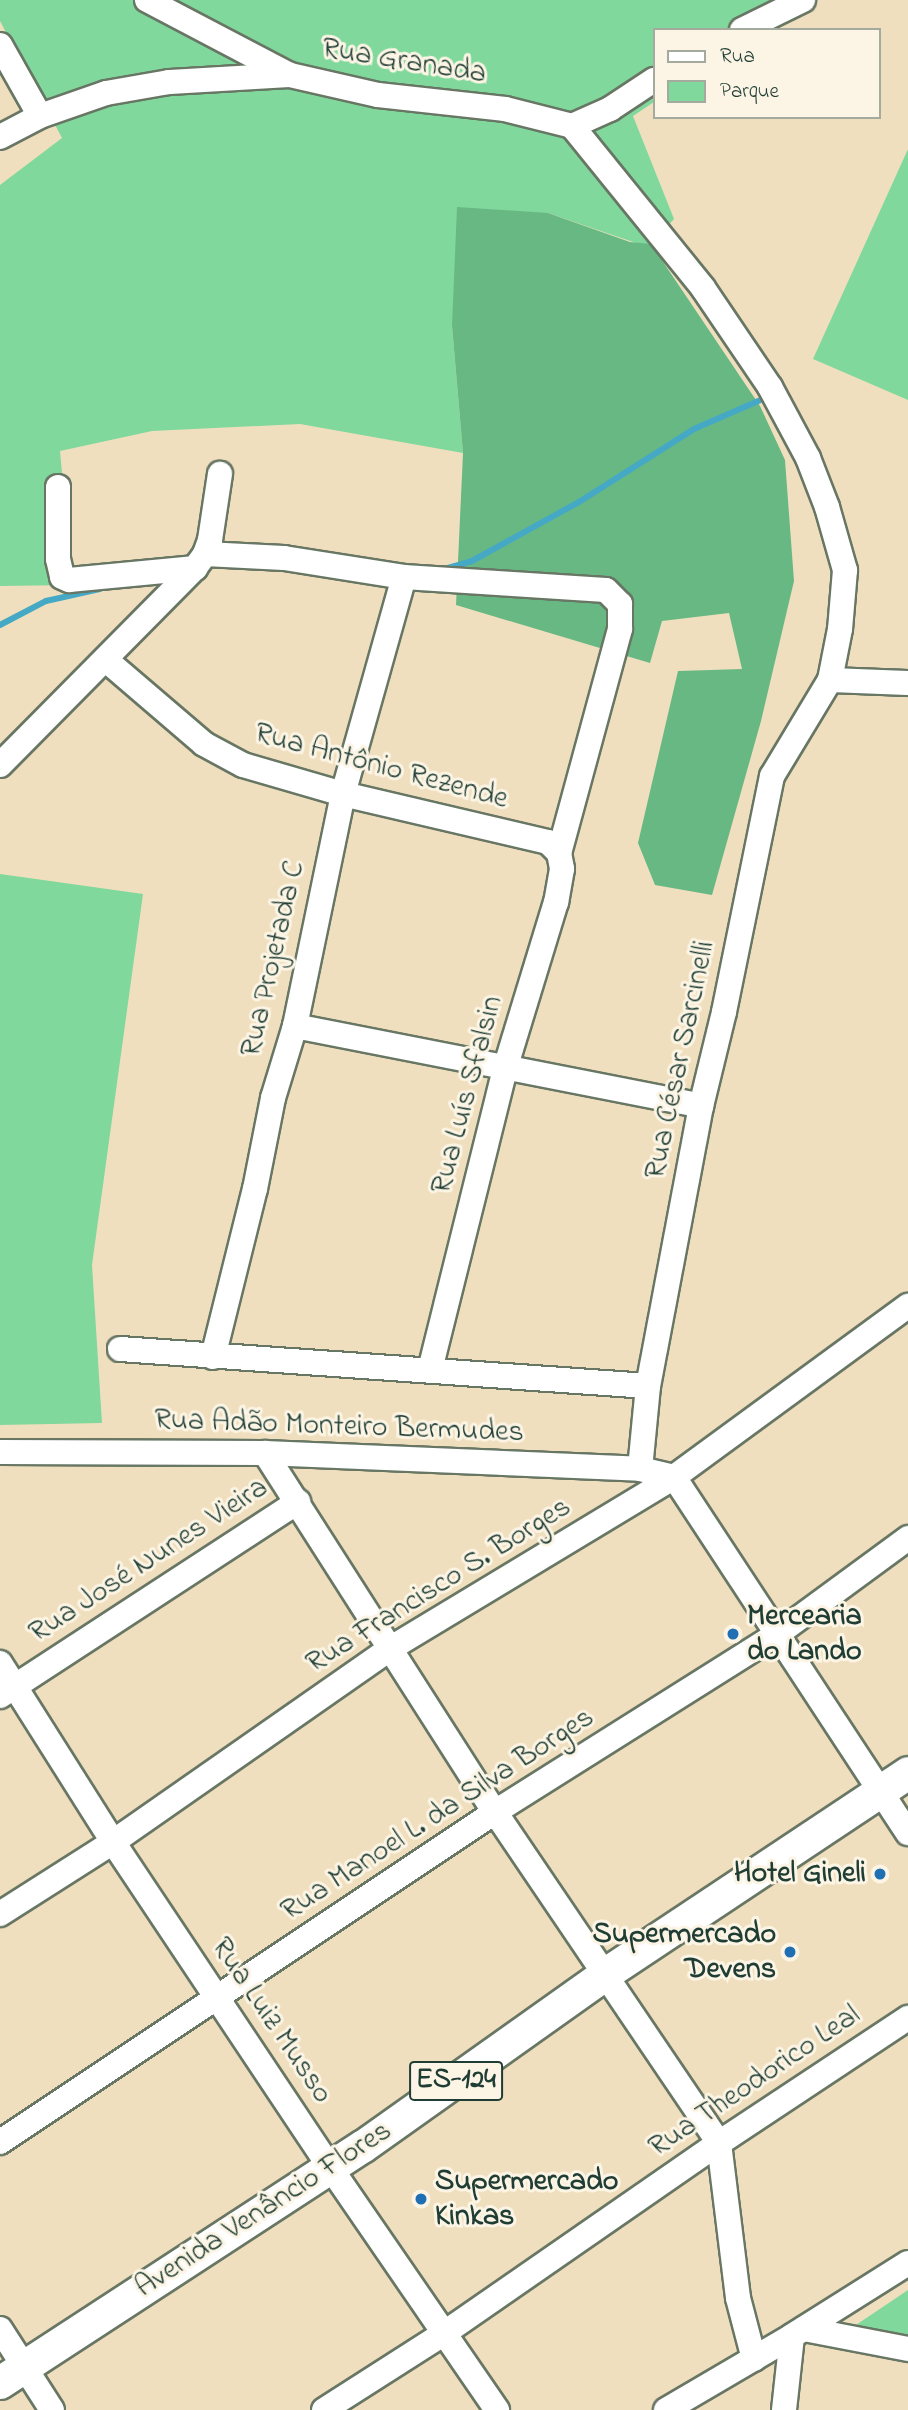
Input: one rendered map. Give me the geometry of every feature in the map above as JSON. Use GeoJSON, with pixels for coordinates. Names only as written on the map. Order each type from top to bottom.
{"type":"FeatureCollection","features":[{"type":"Feature","properties":{"kind":"main road","name":"Avenida Venâncio Flores"},"geometry":{"type":"LineString","coordinates":[[12,2375],[330,2167],[606,1974],[908,1773]]}},
{"type":"Feature","properties":{"kind":"street","name":"Rua Granada"},"geometry":{"type":"LineString","coordinates":[[147,0],[290,75],[378,95],[505,109],[572,127]]}},
{"type":"Feature","properties":{"kind":"street"},"geometry":{"type":"LineString","coordinates":[[746,28],[803,0]]}},
{"type":"Feature","properties":{"kind":"street"},"geometry":{"type":"LineString","coordinates":[[0,45],[40,116]]}},
{"type":"Feature","properties":{"kind":"street"},"geometry":{"type":"LineString","coordinates":[[0,137],[40,116],[106,93],[169,82],[290,75]]}},
{"type":"Feature","properties":{"kind":"street"},"geometry":{"type":"LineString","coordinates":[[652,81],[610,109],[572,127],[703,288],[770,387],[808,458],[827,507],[845,570],[843,607],[830,680],[908,682]]}},
{"type":"Feature","properties":{"kind":"street"},"geometry":{"type":"LineString","coordinates":[[0,765],[106,660],[200,561],[220,474]]}},
{"type":"Feature","properties":{"kind":"street","name":"Rua Luís Sfalsin"},"geometry":{"type":"LineString","coordinates":[[58,487],[59,571],[69,580],[200,561],[284,558],[404,578],[430,577],[606,590],[620,604],[620,629],[553,848],[562,869],[556,901],[505,1069],[430,1370]]}},
{"type":"Feature","properties":{"kind":"street","name":"Rua Projetada C"},"geometry":{"type":"LineString","coordinates":[[213,1357],[255,1189],[273,1098],[295,1026],[343,794],[404,578]]}},
{"type":"Feature","properties":{"kind":"street","name":"Rua Antônio Rezende"},"geometry":{"type":"LineString","coordinates":[[106,660],[204,744],[243,765],[343,794],[553,848]]}},
{"type":"Feature","properties":{"kind":"street","name":"Rua César Sarcinelli"},"geometry":{"type":"LineString","coordinates":[[640,1469],[648,1386],[701,1106],[724,1012],[772,776],[830,680]]}},
{"type":"Feature","properties":{"kind":"street"},"geometry":{"type":"LineString","coordinates":[[295,1026],[701,1106]]}},
{"type":"Feature","properties":{"kind":"street","name":"Rua Francisco S. Borges"},"geometry":{"type":"LineString","coordinates":[[0,1914],[113,1842],[391,1648],[674,1477],[908,1307]]}},
{"type":"Feature","properties":{"kind":"street","name":"Rua Adão Monteiro Bermudes"},"geometry":{"type":"LineString","coordinates":[[120,1349],[648,1386]]}},
{"type":"Feature","properties":{"kind":"street","name":"Rua Adão Monteiro Bermudes"},"geometry":{"type":"LineString","coordinates":[[0,1451],[265,1453],[640,1469],[674,1477]]}},
{"type":"Feature","properties":{"kind":"street"},"geometry":{"type":"LineString","coordinates":[[265,1453],[495,1812],[719,2143],[738,2298],[754,2359]]}},
{"type":"Feature","properties":{"kind":"street"},"geometry":{"type":"LineString","coordinates":[[674,1477],[908,1833]]}},
{"type":"Feature","properties":{"kind":"street","name":"Rua José Nunes Vieira"},"geometry":{"type":"LineString","coordinates":[[8,1690],[298,1502]]}},
{"type":"Feature","properties":{"kind":"street","name":"Rua Manoel L. da Silva Borges"},"geometry":{"type":"LineString","coordinates":[[0,2142],[495,1812],[776,1635],[908,1538]]}},
{"type":"Feature","properties":{"kind":"street","name":"Rua Luiz Musso"},"geometry":{"type":"LineString","coordinates":[[0,1662],[8,1690],[497,2410]]}},
{"type":"Feature","properties":{"kind":"street","name":"Rua Theodorico Leal"},"geometry":{"type":"LineString","coordinates":[[324,2410],[443,2334],[719,2143],[908,2018]]}},
{"type":"Feature","properties":{"kind":"street"},"geometry":{"type":"LineString","coordinates":[[666,2410],[908,2263]]}},
{"type":"Feature","properties":{"kind":"street"},"geometry":{"type":"LineString","coordinates":[[0,2329],[12,2375],[52,2410]]}},
{"type":"Feature","properties":{"kind":"street"},"geometry":{"type":"LineString","coordinates":[[798,2332],[908,2349]]}},
{"type":"Feature","properties":{"kind":"street"},"geometry":{"type":"LineString","coordinates":[[784,2410],[798,2332]]}},
{"type":"Feature","properties":{"kind":"green space"},"geometry":{"type":"Polygon","coordinates":[[[0,0],[814,0],[770,28],[652,28],[652,103],[633,116],[674,219],[651,244],[639,244],[548,213],[452,326],[463,453],[300,424],[152,431],[60,451],[72,585],[0,586],[0,185],[62,138],[0,21],[0,0]]]}},
{"type":"Feature","properties":{"kind":"green space"},"geometry":{"type":"Polygon","coordinates":[[[908,149],[908,400],[813,359],[908,149]]]}},
{"type":"Feature","properties":{"kind":"green space"},"geometry":{"type":"Polygon","coordinates":[[[457,207],[548,213],[630,242],[651,244],[760,406],[785,460],[794,581],[761,721],[712,895],[655,885],[638,843],[678,671],[742,669],[729,613],[662,621],[650,663],[456,605],[463,453],[452,326],[457,207]]]}},
{"type":"Feature","properties":{"kind":"green space"},"geometry":{"type":"Polygon","coordinates":[[[0,874],[143,894],[92,1265],[102,1423],[0,1425],[0,874]]]}},
{"type":"Feature","properties":{"kind":"green space"},"geometry":{"type":"Polygon","coordinates":[[[908,2290],[908,2342],[847,2331],[908,2290]]]}},
{"type":"Feature","properties":{"kind":"waterway"},"geometry":{"type":"LineString","coordinates":[[441,570],[472,561],[579,502],[694,429],[763,399]]}},
{"type":"Feature","properties":{"kind":"waterway"},"geometry":{"type":"LineString","coordinates":[[0,625],[46,601],[100,589]]}},
{"type":"Feature","properties":{"kind":"place","name":"Mercearia do Lando"},"geometry":{"type":"Point","coordinates":[733,1634]}},
{"type":"Feature","properties":{"kind":"place","name":"Hotel Gineli"},"geometry":{"type":"Point","coordinates":[880,1874]}},
{"type":"Feature","properties":{"kind":"place","name":"Supermercado Devens"},"geometry":{"type":"Point","coordinates":[790,1952]}},
{"type":"Feature","properties":{"kind":"place","name":"Supermercado Kinkas"},"geometry":{"type":"Point","coordinates":[421,2199]}}]}
